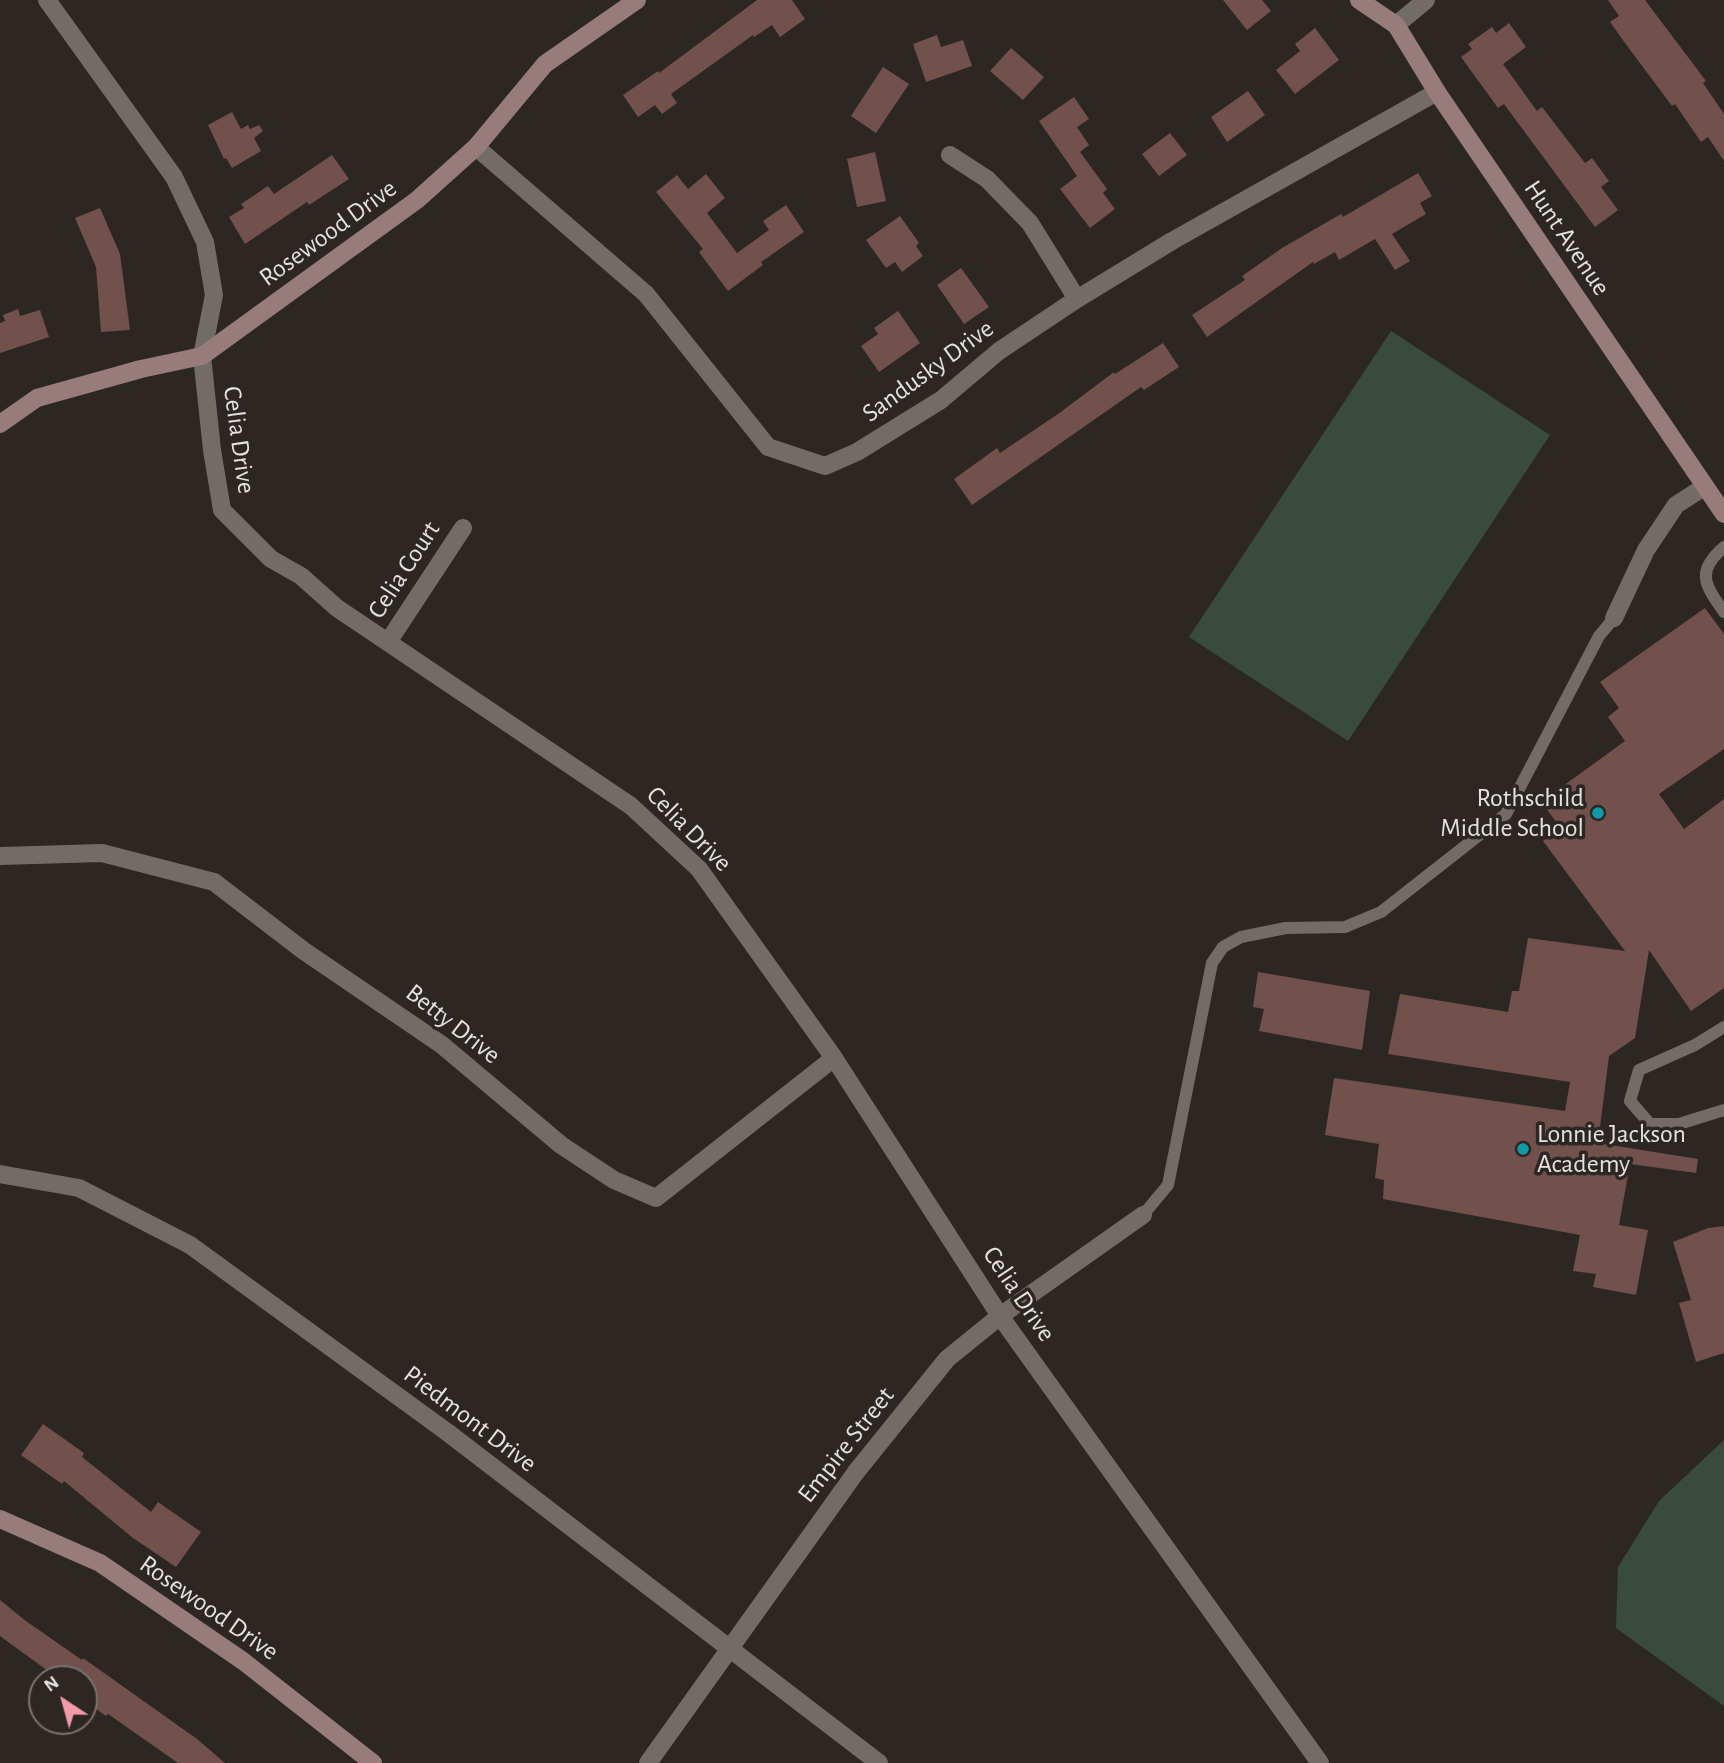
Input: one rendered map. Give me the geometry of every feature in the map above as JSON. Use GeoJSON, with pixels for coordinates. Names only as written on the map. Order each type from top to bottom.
{"type":"FeatureCollection","features":[{"type":"Feature","properties":{"kind":"street","name":"Celia Drive"},"geometry":{"type":"LineString","coordinates":[[47,0],[174,177],[205,242],[214,295],[202,356],[212,450],[222,509],[271,559],[300,576],[337,608],[631,806],[699,869],[834,1058],[1000,1317],[1320,1763]]}},
{"type":"Feature","properties":{"kind":"street","name":"Rosewood Drive"},"geometry":{"type":"LineString","coordinates":[[0,424],[37,398],[141,369],[202,356],[417,200],[476,147],[545,64],[637,0]]}},
{"type":"Feature","properties":{"kind":"street","name":"Hunt Avenue"},"geometry":{"type":"LineString","coordinates":[[1359,0],[1396,25],[1437,92],[1724,514]]}},
{"type":"Feature","properties":{"kind":"street"},"geometry":{"type":"LineString","coordinates":[[1396,25],[1426,0]]}},
{"type":"Feature","properties":{"kind":"street","name":"Sandusky Drive"},"geometry":{"type":"LineString","coordinates":[[476,147],[646,294],[768,447],[825,466],[857,452],[941,400],[999,351],[1077,299],[1172,241],[1437,92]]}},
{"type":"Feature","properties":{"kind":"street"},"geometry":{"type":"LineString","coordinates":[[950,155],[987,179],[1030,223],[1077,299]]}},
{"type":"Feature","properties":{"kind":"street"},"geometry":{"type":"LineString","coordinates":[[1614,618],[1646,550],[1676,505],[1704,487]]}},
{"type":"Feature","properties":{"kind":"street","name":"Celia Court"},"geometry":{"type":"LineString","coordinates":[[388,642],[463,528]]}},
{"type":"Feature","properties":{"kind":"street","name":"Betty Drive"},"geometry":{"type":"LineString","coordinates":[[0,856],[102,853],[215,882],[304,951],[442,1045],[561,1145],[614,1180],[656,1198],[834,1058]]}},
{"type":"Feature","properties":{"kind":"street","name":"Piedmont Drive"},"geometry":{"type":"LineString","coordinates":[[0,1174],[79,1188],[190,1245],[447,1432],[879,1763]]}},
{"type":"Feature","properties":{"kind":"street","name":"Empire Street"},"geometry":{"type":"LineString","coordinates":[[648,1763],[856,1472],[947,1359],[1000,1317],[1143,1215]]}},
{"type":"Feature","properties":{"kind":"street","name":"Rosewood Drive"},"geometry":{"type":"LineString","coordinates":[[0,1519],[100,1563],[243,1661],[373,1763]]}},
{"type":"Feature","properties":{"kind":"lane"},"geometry":{"type":"LineString","coordinates":[[1724,547],[1714,556],[1705,573],[1707,588],[1724,612]]}},
{"type":"Feature","properties":{"kind":"lane"},"geometry":{"type":"LineString","coordinates":[[1143,1215],[1168,1185],[1212,963],[1223,947],[1241,937],[1286,928],[1345,928],[1381,912],[1506,814],[1599,636],[1614,618]]}},
{"type":"Feature","properties":{"kind":"lane"},"geometry":{"type":"LineString","coordinates":[[1724,1027],[1695,1045],[1639,1070],[1630,1101],[1650,1124],[1679,1124],[1724,1110]]}},
{"type":"Feature","properties":{"kind":"green space"},"geometry":{"type":"Polygon","coordinates":[[[1391,331],[1550,435],[1348,741],[1189,637],[1391,331]]]}},
{"type":"Feature","properties":{"kind":"green space"},"geometry":{"type":"Polygon","coordinates":[[[1724,1440],[1724,1706],[1616,1628],[1618,1567],[1659,1501],[1724,1440]]]}},
{"type":"Feature","properties":{"kind":"building"},"geometry":{"type":"Polygon","coordinates":[[[757,0],[792,0],[805,19],[780,37],[772,25],[754,37],[753,35],[671,94],[677,103],[662,114],[655,105],[638,117],[623,95],[658,71],[659,73],[757,0]]]}},
{"type":"Feature","properties":{"kind":"building"},"geometry":{"type":"Polygon","coordinates":[[[1223,0],[1262,0],[1271,11],[1247,30],[1223,0]]]}},
{"type":"Feature","properties":{"kind":"building"},"geometry":{"type":"Polygon","coordinates":[[[1608,0],[1645,0],[1706,81],[1703,83],[1724,114],[1724,161],[1708,137],[1701,142],[1675,104],[1672,106],[1625,43],[1610,22],[1619,16],[1608,0]]]}},
{"type":"Feature","properties":{"kind":"building"},"geometry":{"type":"Polygon","coordinates":[[[1509,23],[1526,47],[1503,64],[1537,111],[1542,107],[1585,163],[1592,158],[1609,181],[1601,187],[1618,210],[1595,227],[1504,104],[1498,108],[1461,57],[1472,49],[1468,44],[1492,27],[1496,33],[1509,23]]]}},
{"type":"Feature","properties":{"kind":"building"},"geometry":{"type":"Polygon","coordinates":[[[1315,28],[1339,60],[1295,94],[1276,70],[1300,51],[1295,44],[1315,28]]]}},
{"type":"Feature","properties":{"kind":"building"},"geometry":{"type":"Polygon","coordinates":[[[937,35],[941,47],[963,40],[972,66],[926,82],[913,44],[937,35]]]}},
{"type":"Feature","properties":{"kind":"building"},"geometry":{"type":"Polygon","coordinates":[[[1011,48],[1044,77],[1023,100],[990,71],[1011,48]]]}},
{"type":"Feature","properties":{"kind":"building"},"geometry":{"type":"Polygon","coordinates":[[[883,67],[909,84],[876,133],[851,116],[883,67]]]}},
{"type":"Feature","properties":{"kind":"building"},"geometry":{"type":"Polygon","coordinates":[[[1248,91],[1265,115],[1227,142],[1211,117],[1248,91]]]}},
{"type":"Feature","properties":{"kind":"building"},"geometry":{"type":"Polygon","coordinates":[[[1074,97],[1089,119],[1077,127],[1089,145],[1080,152],[1107,189],[1103,193],[1115,209],[1090,228],[1060,189],[1077,176],[1039,121],[1074,97]]]}},
{"type":"Feature","properties":{"kind":"building"},"geometry":{"type":"Polygon","coordinates":[[[232,112],[241,129],[248,125],[250,129],[259,125],[263,131],[254,138],[261,151],[232,168],[226,158],[224,159],[208,125],[232,112]]]}},
{"type":"Feature","properties":{"kind":"building"},"geometry":{"type":"Polygon","coordinates":[[[1170,133],[1187,155],[1159,176],[1142,154],[1170,133]]]}},
{"type":"Feature","properties":{"kind":"building"},"geometry":{"type":"Polygon","coordinates":[[[875,152],[886,201],[857,207],[847,159],[875,152]]]}},
{"type":"Feature","properties":{"kind":"building"},"geometry":{"type":"Polygon","coordinates":[[[332,155],[349,179],[309,205],[307,202],[245,244],[229,217],[244,208],[241,204],[268,186],[274,194],[332,155]]]}},
{"type":"Feature","properties":{"kind":"building"},"geometry":{"type":"Polygon","coordinates":[[[1418,173],[1432,196],[1420,203],[1426,214],[1392,234],[1410,261],[1395,270],[1375,239],[1339,260],[1335,252],[1314,264],[1313,262],[1207,337],[1192,315],[1245,280],[1242,276],[1282,248],[1341,214],[1343,217],[1418,173]]]}},
{"type":"Feature","properties":{"kind":"building"},"geometry":{"type":"Polygon","coordinates":[[[706,174],[725,198],[707,213],[737,253],[769,230],[763,221],[786,205],[804,232],[761,262],[763,265],[728,291],[699,252],[703,249],[656,192],[677,175],[688,189],[706,174]]]}},
{"type":"Feature","properties":{"kind":"building"},"geometry":{"type":"Polygon","coordinates":[[[100,208],[120,254],[130,330],[101,332],[96,267],[75,218],[100,208]]]}},
{"type":"Feature","properties":{"kind":"building"},"geometry":{"type":"Polygon","coordinates":[[[900,216],[919,243],[916,246],[923,256],[902,272],[895,262],[886,268],[866,240],[900,216]]]}},
{"type":"Feature","properties":{"kind":"building"},"geometry":{"type":"Polygon","coordinates":[[[961,268],[989,307],[964,324],[937,285],[961,268]]]}},
{"type":"Feature","properties":{"kind":"building"},"geometry":{"type":"Polygon","coordinates":[[[18,309],[20,316],[40,310],[49,337],[0,353],[0,323],[5,321],[3,315],[18,309]]]}},
{"type":"Feature","properties":{"kind":"building"},"geometry":{"type":"Polygon","coordinates":[[[898,311],[920,343],[879,372],[861,346],[878,334],[874,328],[898,311]]]}},
{"type":"Feature","properties":{"kind":"building"},"geometry":{"type":"Polygon","coordinates":[[[1163,343],[1179,367],[1144,390],[1141,387],[972,505],[954,479],[997,448],[1000,453],[1114,372],[1115,374],[1163,343]]]}},
{"type":"Feature","properties":{"kind":"building"},"geometry":{"type":"Polygon","coordinates":[[[1705,608],[1724,634],[1724,749],[1659,794],[1684,829],[1724,799],[1724,988],[1691,1011],[1649,950],[1635,1038],[1609,1056],[1598,1143],[1698,1159],[1696,1173],[1630,1164],[1619,1225],[1648,1230],[1636,1295],[1593,1287],[1596,1274],[1573,1271],[1580,1235],[1383,1199],[1384,1180],[1375,1178],[1379,1144],[1325,1135],[1334,1078],[1565,1111],[1570,1082],[1388,1054],[1400,994],[1508,1012],[1512,991],[1519,991],[1528,938],[1625,951],[1543,841],[1561,828],[1541,802],[1625,741],[1608,717],[1619,708],[1600,682],[1705,608]]]}},
{"type":"Feature","properties":{"kind":"building"},"geometry":{"type":"Polygon","coordinates":[[[1258,972],[1370,991],[1362,1050],[1259,1031],[1264,1009],[1253,1007],[1258,972]]]}},
{"type":"Feature","properties":{"kind":"building"},"geometry":{"type":"Polygon","coordinates":[[[1724,1226],[1724,1353],[1696,1362],[1679,1303],[1691,1300],[1673,1242],[1708,1228],[1724,1226]]]}},
{"type":"Feature","properties":{"kind":"building"},"geometry":{"type":"Polygon","coordinates":[[[43,1424],[84,1453],[82,1457],[151,1512],[158,1502],[201,1532],[176,1567],[133,1538],[64,1481],[62,1484],[21,1455],[43,1424]]]}},
{"type":"Feature","properties":{"kind":"building"},"geometry":{"type":"Polygon","coordinates":[[[0,1600],[26,1621],[93,1665],[40,1665],[0,1636],[0,1600]]]}},
{"type":"Feature","properties":{"kind":"building"},"geometry":{"type":"Polygon","coordinates":[[[98,1669],[197,1739],[225,1763],[178,1763],[108,1714],[106,1716],[98,1710],[98,1669]]]}},
{"type":"Feature","properties":{"kind":"place","name":"Rothschild Middle School"},"geometry":{"type":"Point","coordinates":[1598,813]}},
{"type":"Feature","properties":{"kind":"place","name":"Lonnie Jackson Academy"},"geometry":{"type":"Point","coordinates":[1523,1149]}}]}
